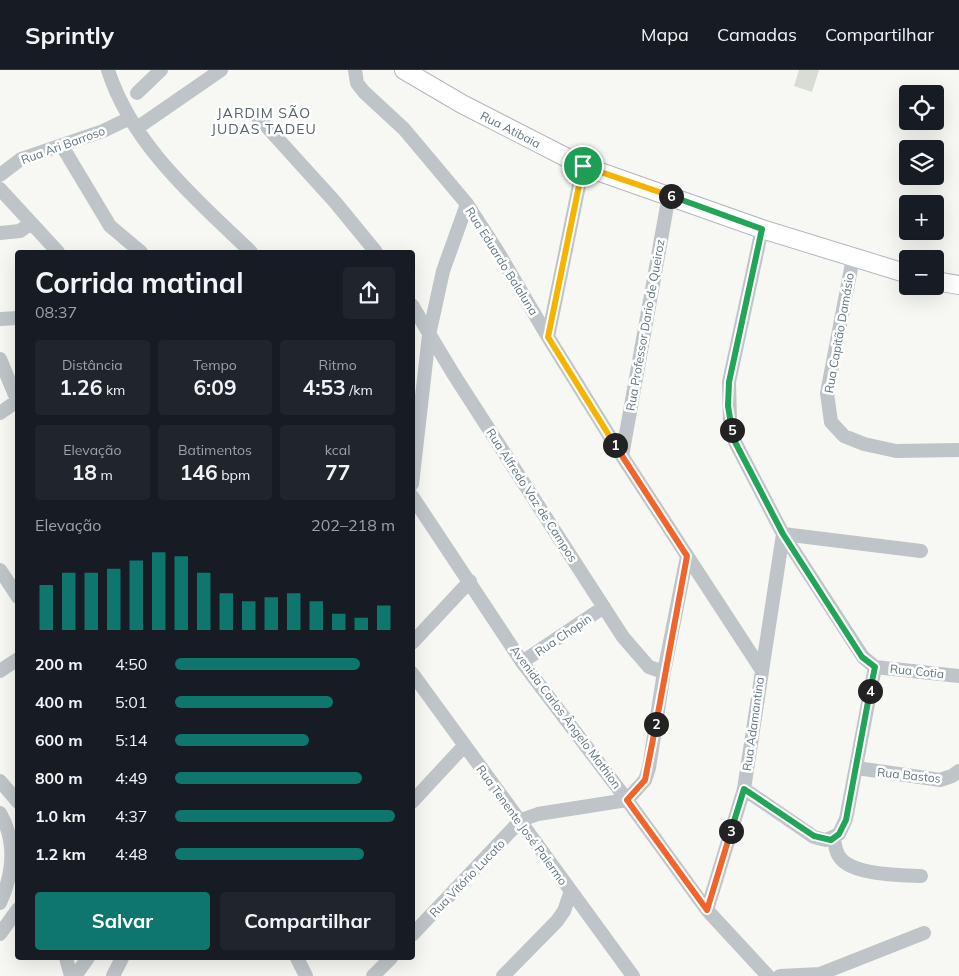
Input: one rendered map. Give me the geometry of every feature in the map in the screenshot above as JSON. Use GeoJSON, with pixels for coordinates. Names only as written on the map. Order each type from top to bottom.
{"type":"FeatureCollection","features":[{"type":"Feature","properties":{"kind":"main road","name":"Rua Atibaia"},"geometry":{"type":"LineString","coordinates":[[404,70],[462,104],[583,166],[762,229],[899,271]]}},
{"type":"Feature","properties":{"kind":"main road"},"geometry":{"type":"LineString","coordinates":[[944,282],[959,285]]}},
{"type":"Feature","properties":{"kind":"street"},"geometry":{"type":"LineString","coordinates":[[108,70],[133,123],[174,178],[249,250]]}},
{"type":"Feature","properties":{"kind":"street"},"geometry":{"type":"LineString","coordinates":[[137,93],[161,70]]}},
{"type":"Feature","properties":{"kind":"street","name":"Rua Ari Barroso"},"geometry":{"type":"LineString","coordinates":[[0,175],[21,159],[133,123],[221,70]]}},
{"type":"Feature","properties":{"kind":"street","name":"Rua Eduardo Balaluna"},"geometry":{"type":"LineString","coordinates":[[355,70],[357,83],[364,92],[404,129],[466,204],[498,252],[622,456],[761,669]]}},
{"type":"Feature","properties":{"kind":"street"},"geometry":{"type":"LineString","coordinates":[[257,116],[335,202],[374,250]]}},
{"type":"Feature","properties":{"kind":"street"},"geometry":{"type":"LineString","coordinates":[[62,146],[110,226],[139,250]]}},
{"type":"Feature","properties":{"kind":"street"},"geometry":{"type":"LineString","coordinates":[[548,337],[583,166]]}},
{"type":"Feature","properties":{"kind":"street"},"geometry":{"type":"LineString","coordinates":[[0,189],[31,223],[47,237],[57,250]]}},
{"type":"Feature","properties":{"kind":"street","name":"Rua Professor Dario de Queiroz"},"geometry":{"type":"LineString","coordinates":[[622,456],[669,195]]}},
{"type":"Feature","properties":{"kind":"street"},"geometry":{"type":"LineString","coordinates":[[415,458],[429,335],[443,271],[466,204]]}},
{"type":"Feature","properties":{"kind":"street"},"geometry":{"type":"LineString","coordinates":[[0,233],[20,231],[31,223]]}},
{"type":"Feature","properties":{"kind":"street"},"geometry":{"type":"LineString","coordinates":[[762,229],[729,382],[728,406],[735,442],[797,558],[862,657],[875,667],[846,820],[837,836],[836,851],[842,860],[853,866],[882,873],[921,876]]}},
{"type":"Feature","properties":{"kind":"street","name":"Rua Capitão Damásio"},"geometry":{"type":"LineString","coordinates":[[853,258],[828,393],[831,422],[844,436],[864,444],[896,451],[959,450]]}},
{"type":"Feature","properties":{"kind":"street","name":"Rua Alfredo Vaz de Campos"},"geometry":{"type":"LineString","coordinates":[[415,310],[429,335],[636,654],[649,667],[664,672]]}},
{"type":"Feature","properties":{"kind":"street"},"geometry":{"type":"LineString","coordinates":[[0,319],[15,318]]}},
{"type":"Feature","properties":{"kind":"street"},"geometry":{"type":"LineString","coordinates":[[0,359],[15,397]]}},
{"type":"Feature","properties":{"kind":"street"},"geometry":{"type":"LineString","coordinates":[[0,413],[15,403]]}},
{"type":"Feature","properties":{"kind":"street","name":"Avenida Carlos Ângelo Mathion"},"geometry":{"type":"LineString","coordinates":[[415,500],[522,662],[627,800],[707,910],[768,976]]}},
{"type":"Feature","properties":{"kind":"street"},"geometry":{"type":"LineString","coordinates":[[783,534],[921,551]]}},
{"type":"Feature","properties":{"kind":"street","name":"Rua Adamantina"},"geometry":{"type":"LineString","coordinates":[[707,910],[744,789],[783,534]]}},
{"type":"Feature","properties":{"kind":"street"},"geometry":{"type":"LineString","coordinates":[[521,820],[538,814],[627,800],[640,787],[649,768],[664,672],[687,556]]}},
{"type":"Feature","properties":{"kind":"street"},"geometry":{"type":"LineString","coordinates":[[776,576],[788,563],[797,558]]}},
{"type":"Feature","properties":{"kind":"street"},"geometry":{"type":"LineString","coordinates":[[0,570],[15,592]]}},
{"type":"Feature","properties":{"kind":"street"},"geometry":{"type":"LineString","coordinates":[[415,640],[470,581]]}},
{"type":"Feature","properties":{"kind":"street","name":"Rua Chopin"},"geometry":{"type":"LineString","coordinates":[[522,662],[604,607]]}},
{"type":"Feature","properties":{"kind":"street"},"geometry":{"type":"LineString","coordinates":[[0,671],[15,661]]}},
{"type":"Feature","properties":{"kind":"street","name":"Rua Cotia"},"geometry":{"type":"LineString","coordinates":[[875,667],[959,676]]}},
{"type":"Feature","properties":{"kind":"street","name":"Rua Tenente José Palermo"},"geometry":{"type":"LineString","coordinates":[[415,677],[633,976]]}},
{"type":"Feature","properties":{"kind":"street"},"geometry":{"type":"LineString","coordinates":[[415,799],[464,746]]}},
{"type":"Feature","properties":{"kind":"street","name":"Rua Bastos"},"geometry":{"type":"LineString","coordinates":[[857,768],[940,780],[952,776],[959,771]]}},
{"type":"Feature","properties":{"kind":"street"},"geometry":{"type":"LineString","coordinates":[[0,781],[15,798]]}},
{"type":"Feature","properties":{"kind":"street"},"geometry":{"type":"LineString","coordinates":[[744,789],[814,836],[826,840],[837,836]]}},
{"type":"Feature","properties":{"kind":"street"},"geometry":{"type":"LineString","coordinates":[[0,813],[9,834],[12,853],[8,886],[0,904]]}},
{"type":"Feature","properties":{"kind":"street","name":"Rua Vitório Lucato"},"geometry":{"type":"LineString","coordinates":[[415,932],[521,820]]}},
{"type":"Feature","properties":{"kind":"street"},"geometry":{"type":"LineString","coordinates":[[503,976],[557,921],[564,911],[571,891]]}},
{"type":"Feature","properties":{"kind":"street"},"geometry":{"type":"LineString","coordinates":[[0,934],[15,912]]}},
{"type":"Feature","properties":{"kind":"street"},"geometry":{"type":"LineString","coordinates":[[780,976],[820,974],[924,933]]}},
{"type":"Feature","properties":{"kind":"street"},"geometry":{"type":"LineString","coordinates":[[67,960],[71,976]]}},
{"type":"Feature","properties":{"kind":"street"},"geometry":{"type":"LineString","coordinates":[[75,976],[87,960]]}},
{"type":"Feature","properties":{"kind":"street"},"geometry":{"type":"LineString","coordinates":[[113,976],[121,960]]}},
{"type":"Feature","properties":{"kind":"street"},"geometry":{"type":"LineString","coordinates":[[298,960],[306,976]]}},
{"type":"Feature","properties":{"kind":"street"},"geometry":{"type":"LineString","coordinates":[[373,976],[389,960]]}},
{"type":"Feature","properties":{"kind":"shaded area"},"geometry":{"type":"Polygon","coordinates":[[[799,70],[819,70],[812,92],[794,86],[799,70]]]}},
{"type":"Feature","properties":{"kind":"district","name":"JARDIM SÃO JUDAS TADEU"},"geometry":{"type":"Point","coordinates":[264,122]}},
{"type":"Feature","properties":{"kind":"route"},"geometry":{"type":"LineString","coordinates":[[583,166],[762,229],[729,382],[728,406],[735,442],[797,558],[862,657],[875,667],[846,820],[839,834],[831,840],[814,836],[744,789],[707,910],[627,800],[645,780],[649,768],[664,672],[687,556],[548,337],[583,166]]}}]}
